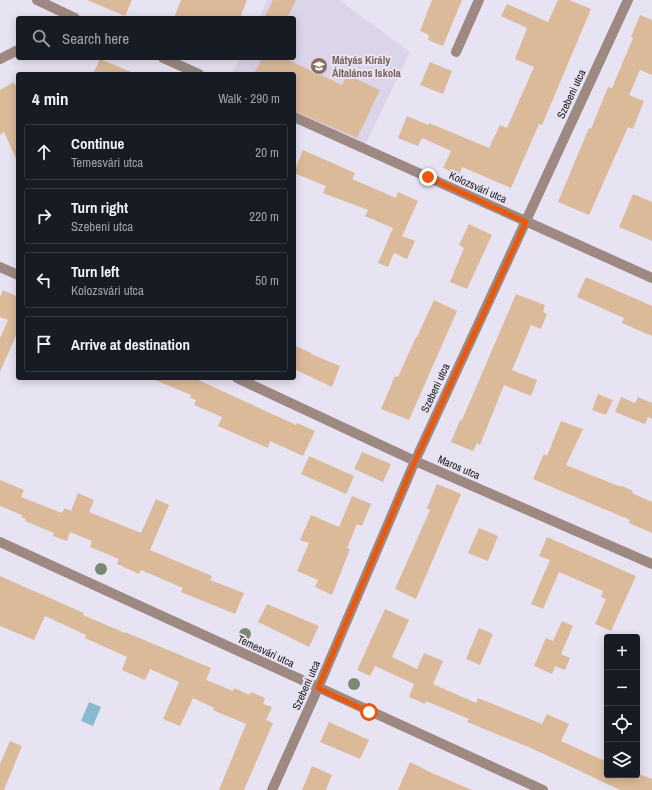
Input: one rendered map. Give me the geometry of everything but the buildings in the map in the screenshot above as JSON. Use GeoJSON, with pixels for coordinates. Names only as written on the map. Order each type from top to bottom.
{"type":"FeatureCollection","features":[{"type":"Feature","properties":{"kind":"street"},"geometry":{"type":"LineString","coordinates":[[36,0],[71,16]]}},
{"type":"Feature","properties":{"kind":"street"},"geometry":{"type":"LineString","coordinates":[[456,52],[479,0]]}},
{"type":"Feature","properties":{"kind":"street","name":"Szebeni utca"},"geometry":{"type":"LineString","coordinates":[[272,790],[318,688],[415,461],[628,0]]}},
{"type":"Feature","properties":{"kind":"street"},"geometry":{"type":"LineString","coordinates":[[0,59],[16,51]]}},
{"type":"Feature","properties":{"kind":"street"},"geometry":{"type":"LineString","coordinates":[[168,60],[194,72]]}},
{"type":"Feature","properties":{"kind":"street","name":"Kolozsvári utca"},"geometry":{"type":"LineString","coordinates":[[296,118],[652,278]]}},
{"type":"Feature","properties":{"kind":"street"},"geometry":{"type":"LineString","coordinates":[[0,267],[16,274]]}},
{"type":"Feature","properties":{"kind":"street","name":"Maros utca"},"geometry":{"type":"LineString","coordinates":[[241,380],[415,461],[652,564]]}},
{"type":"Feature","properties":{"kind":"street","name":"Temesvári utca"},"geometry":{"type":"LineString","coordinates":[[0,542],[543,790]]}},
{"type":"Feature","properties":{"kind":"shaded area","name":"Mátyás Király Általános Iskola"},"geometry":{"type":"Polygon","coordinates":[[[267,0],[339,0],[410,52],[365,145],[296,114],[296,72],[233,72],[239,60],[296,60],[296,16],[260,16],[267,0]]]}},
{"type":"Feature","properties":{"kind":"water"},"geometry":{"type":"Polygon","coordinates":[[[89,702],[101,707],[93,726],[81,721],[89,702]]]}},
{"type":"Feature","properties":{"kind":"place","name":"Mátyás Király Általános Iskola"},"geometry":{"type":"Point","coordinates":[319,66]}},
{"type":"Feature","properties":{"kind":"route"},"geometry":{"type":"LineString","coordinates":[[369,712],[318,688],[415,461],[526,222],[428,177]]}}]}
